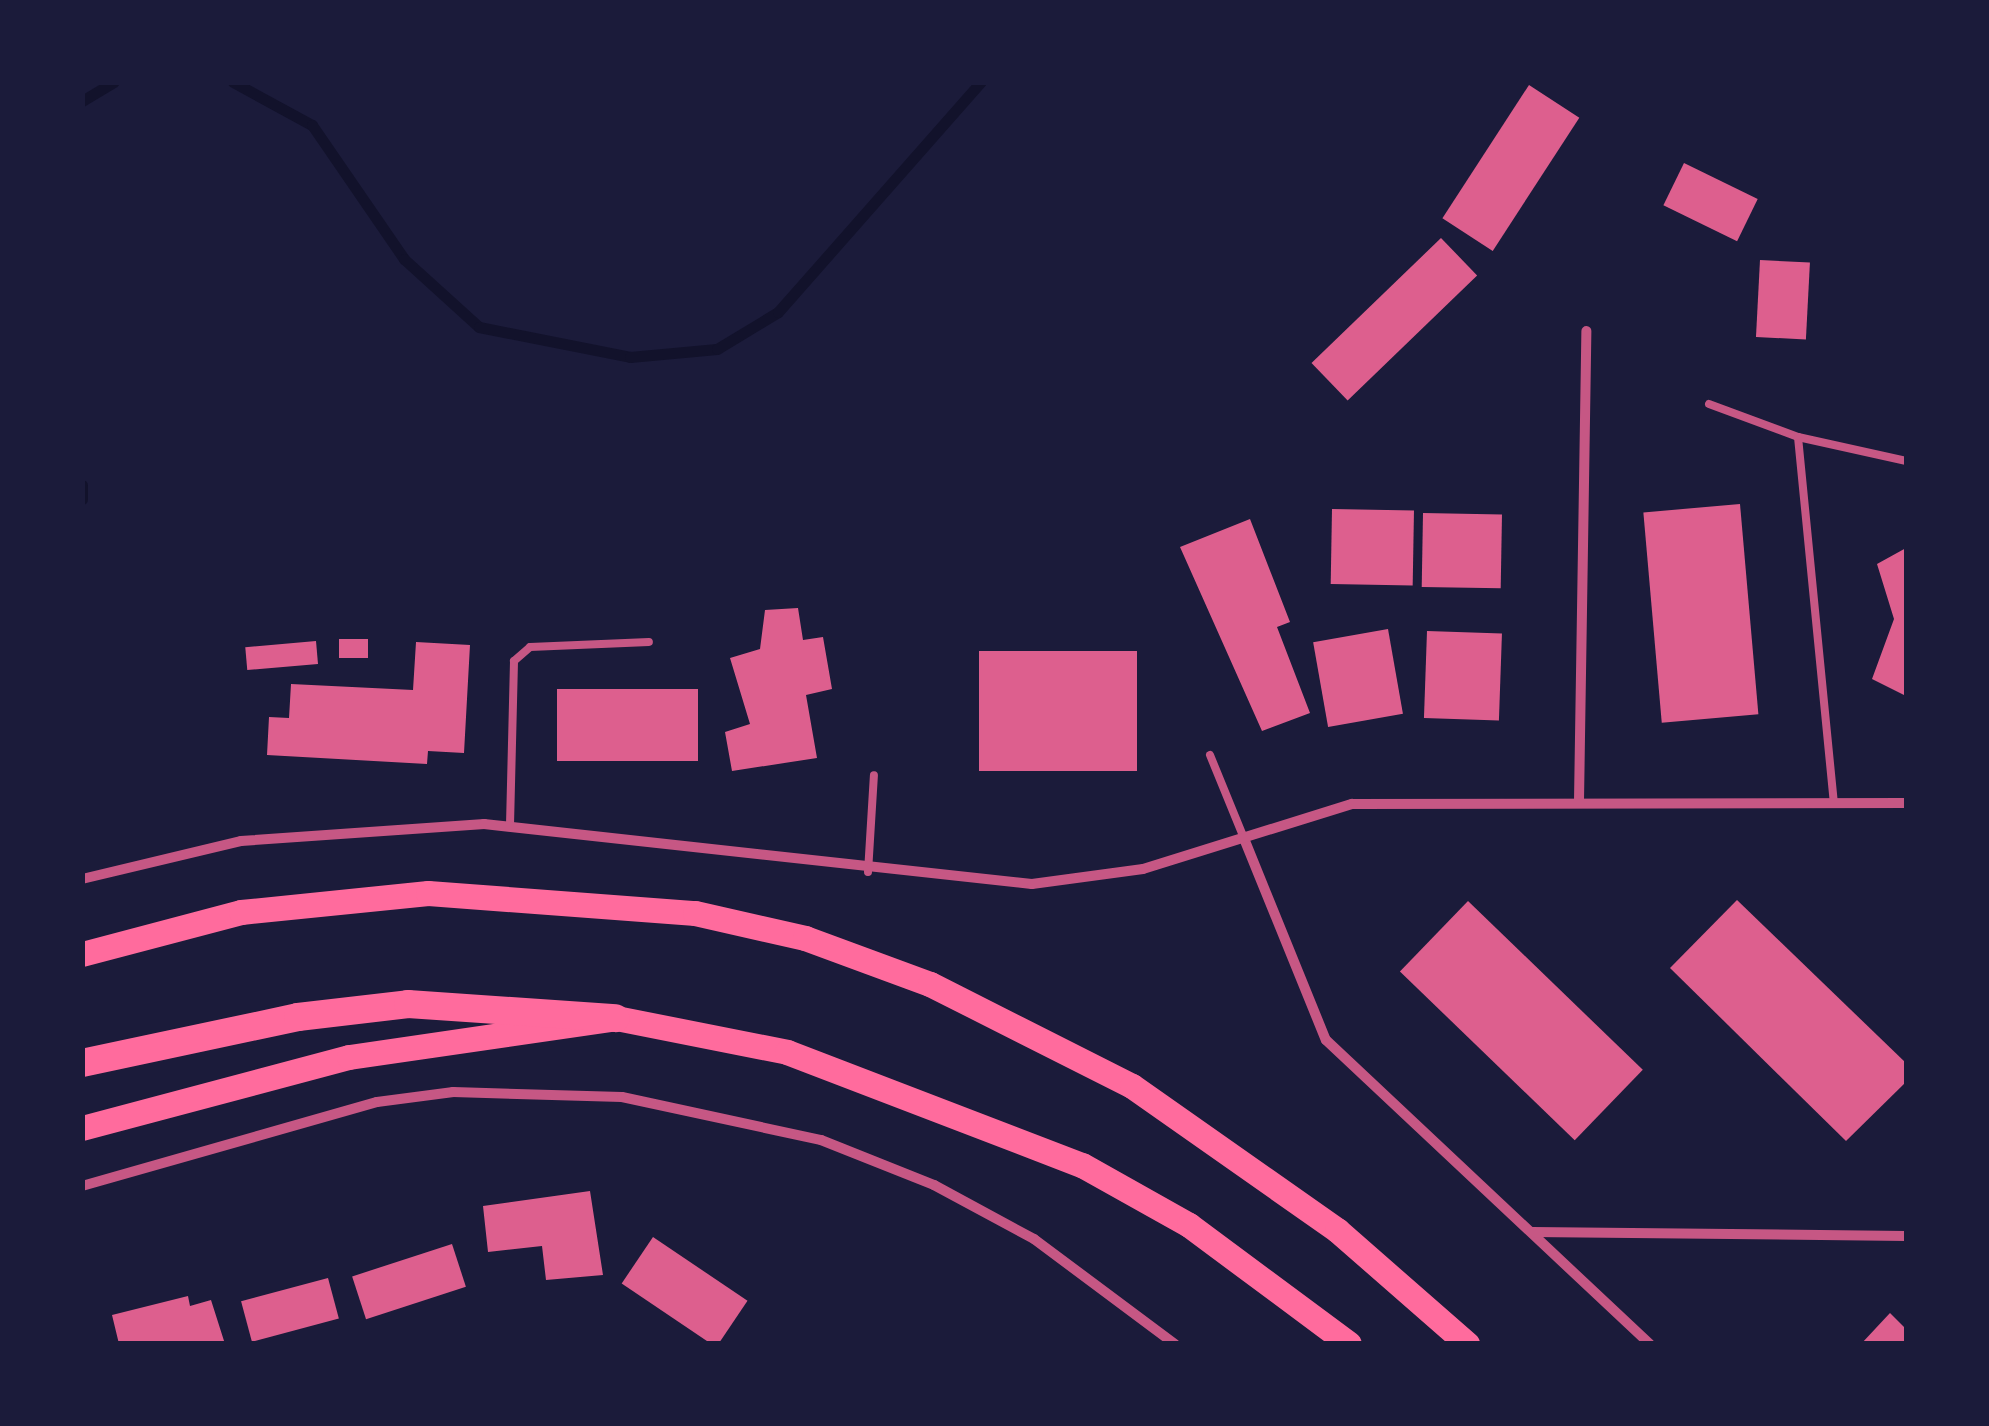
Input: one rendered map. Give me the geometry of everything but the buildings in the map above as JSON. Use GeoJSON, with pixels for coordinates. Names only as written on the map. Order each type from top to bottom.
{"type":"FeatureCollection","features":[{"type":"Feature","properties":{"kind":"highway"},"geometry":{"type":"LineString","coordinates":[[82,954],[241,912],[428,892],[695,914],[805,938],[930,984],[1132,1086],[1337,1230],[1466,1344]]}},
{"type":"Feature","properties":{"kind":"highway"},"geometry":{"type":"LineString","coordinates":[[82,1064],[298,1017],[408,1004],[616,1018],[788,1052],[1082,1165],[1189,1225],[1349,1344]]}},
{"type":"Feature","properties":{"kind":"highway"},"geometry":{"type":"LineString","coordinates":[[82,1128],[349,1058],[616,1018]]}},
{"type":"Feature","properties":{"kind":"street"},"geometry":{"type":"LineString","coordinates":[[1580,801],[1586,331]]}},
{"type":"Feature","properties":{"kind":"street"},"geometry":{"type":"LineString","coordinates":[[82,878],[318,831],[510,825],[981,883],[1080,880],[1352,804],[1906,804]]}},
{"type":"Feature","properties":{"kind":"street"},"geometry":{"type":"LineString","coordinates":[[1243,836],[1326,1040],[1650,1344]]}},
{"type":"Feature","properties":{"kind":"street"},"geometry":{"type":"LineString","coordinates":[[82,1186],[377,1102],[453,1092],[622,1096],[820,1140],[934,1185],[1034,1239],[1176,1344]]}},
{"type":"Feature","properties":{"kind":"street"},"geometry":{"type":"LineString","coordinates":[[1531,1232],[1906,1236]]}},
{"type":"Feature","properties":{"kind":"lane"},"geometry":{"type":"LineString","coordinates":[[1709,404],[1798,437],[1906,461]]}},
{"type":"Feature","properties":{"kind":"lane"},"geometry":{"type":"LineString","coordinates":[[1798,437],[1834,803]]}},
{"type":"Feature","properties":{"kind":"lane"},"geometry":{"type":"LineString","coordinates":[[510,825],[514,661],[530,647],[649,642]]}},
{"type":"Feature","properties":{"kind":"lane"},"geometry":{"type":"LineString","coordinates":[[1210,755],[1243,836]]}},
{"type":"Feature","properties":{"kind":"lane"},"geometry":{"type":"LineString","coordinates":[[868,872],[874,774]]}},
{"type":"Feature","properties":{"kind":"waterway"},"geometry":{"type":"LineString","coordinates":[[82,101],[114,82]]}},
{"type":"Feature","properties":{"kind":"waterway"},"geometry":{"type":"LineString","coordinates":[[233,82],[312,125],[404,259],[479,327],[630,357],[717,349],[778,312],[981,82]]}},
{"type":"Feature","properties":{"kind":"waterway"},"geometry":{"type":"LineString","coordinates":[[82,485],[82,499]]}}]}
